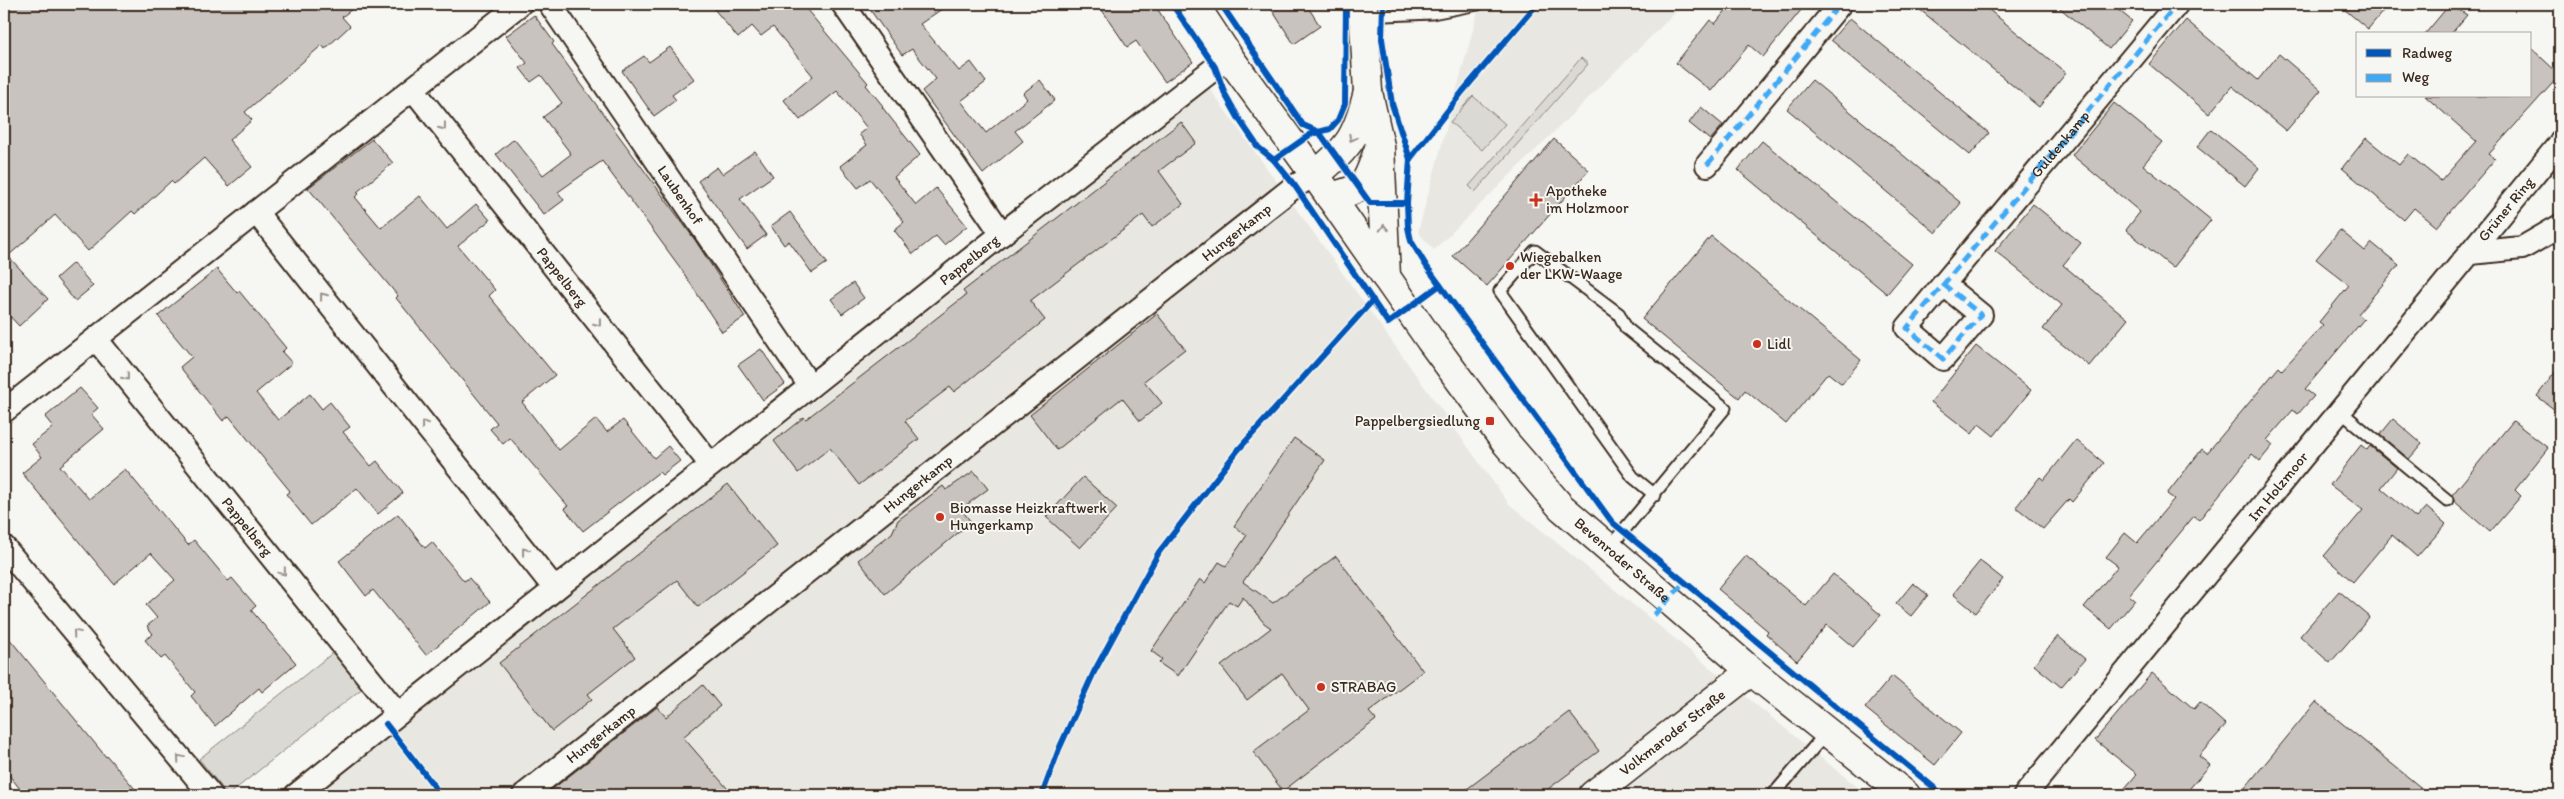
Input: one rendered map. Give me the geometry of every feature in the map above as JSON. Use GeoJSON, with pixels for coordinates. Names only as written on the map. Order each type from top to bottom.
{"type":"FeatureCollection","features":[{"type":"Feature","properties":{"kind":"main road","name":"Bevenroder Straße"},"geometry":{"type":"LineString","coordinates":[[1194,4],[1229,57],[1506,443],[1561,507],[1751,671],[1905,795]]}},
{"type":"Feature","properties":{"kind":"main road"},"geometry":{"type":"LineString","coordinates":[[1363,10],[1368,92],[1380,146],[1386,277]]}},
{"type":"Feature","properties":{"kind":"main road"},"geometry":{"type":"LineString","coordinates":[[1368,92],[1360,123],[1323,186],[1359,190],[1369,176],[1380,146]]}},
{"type":"Feature","properties":{"kind":"main road","name":"Volkmaroder Straße"},"geometry":{"type":"LineString","coordinates":[[1594,795],[1751,671]]}},
{"type":"Feature","properties":{"kind":"street"},"geometry":{"type":"LineString","coordinates":[[4,412],[520,4]]}},
{"type":"Feature","properties":{"kind":"street","name":"Laubenhof"},"geometry":{"type":"LineString","coordinates":[[550,4],[810,386]]}},
{"type":"Feature","properties":{"kind":"street"},"geometry":{"type":"LineString","coordinates":[[843,4],[1002,234]]}},
{"type":"Feature","properties":{"kind":"street"},"geometry":{"type":"LineString","coordinates":[[1707,165],[1840,4]]}},
{"type":"Feature","properties":{"kind":"street","name":"Güldenkamp"},"geometry":{"type":"LineString","coordinates":[[1943,284],[2177,4]]}},
{"type":"Feature","properties":{"kind":"street","name":"Pappelberg"},"geometry":{"type":"LineString","coordinates":[[296,795],[1002,234],[1229,57]]}},
{"type":"Feature","properties":{"kind":"street","name":"Pappelberg"},"geometry":{"type":"LineString","coordinates":[[413,89],[711,465]]}},
{"type":"Feature","properties":{"kind":"street","name":"Grüner Ring"},"geometry":{"type":"LineString","coordinates":[[2470,253],[2560,143]]}},
{"type":"Feature","properties":{"kind":"street","name":"Hungerkamp"},"geometry":{"type":"LineString","coordinates":[[524,795],[1287,192],[1323,186]]}},
{"type":"Feature","properties":{"kind":"street"},"geometry":{"type":"LineString","coordinates":[[256,212],[555,590]]}},
{"type":"Feature","properties":{"kind":"street"},"geometry":{"type":"LineString","coordinates":[[2470,253],[2522,248],[2560,226]]}},
{"type":"Feature","properties":{"kind":"street","name":"Im Holzmoor"},"geometry":{"type":"LineString","coordinates":[[2025,795],[2470,253]]}},
{"type":"Feature","properties":{"kind":"street","name":"Pappelberg"},"geometry":{"type":"LineString","coordinates":[[96,339],[398,714]]}},
{"type":"Feature","properties":{"kind":"street"},"geometry":{"type":"LineString","coordinates":[[4,547],[211,795]]}},
{"type":"Feature","properties":{"kind":"lane"},"geometry":{"type":"LineString","coordinates":[[1363,10],[1432,13],[1478,4]]}},
{"type":"Feature","properties":{"kind":"lane"},"geometry":{"type":"LineString","coordinates":[[1609,548],[1655,494],[1725,408],[1626,328],[1619,314],[1535,251],[1500,291],[1633,477],[1655,494]]}},
{"type":"Feature","properties":{"kind":"lane"},"geometry":{"type":"LineString","coordinates":[[2340,411],[2447,500]]}},
{"type":"Feature","properties":{"kind":"lane"},"geometry":{"type":"LineString","coordinates":[[1774,795],[1828,732]]}},
{"type":"Feature","properties":{"kind":"shaded area"},"geometry":{"type":"Polygon","coordinates":[[[1480,4],[1684,4],[1434,250],[1418,232],[1480,4]]]}},
{"type":"Feature","properties":{"kind":"shaded area"},"geometry":{"type":"Polygon","coordinates":[[[1581,58],[1588,64],[1475,192],[1469,186],[1581,58]]]}},
{"type":"Feature","properties":{"kind":"shaded area"},"geometry":{"type":"Polygon","coordinates":[[[1209,88],[1509,504],[1867,795],[316,795],[1209,88]]]}},
{"type":"Feature","properties":{"kind":"shaded area"},"geometry":{"type":"Polygon","coordinates":[[[1473,96],[1505,124],[1482,150],[1450,122],[1473,96]]]}},
{"type":"Feature","properties":{"kind":"shaded area"},"geometry":{"type":"Polygon","coordinates":[[[335,651],[364,687],[228,795],[199,759],[335,651]]]}},
{"type":"Feature","properties":{"kind":"building"},"geometry":{"type":"Polygon","coordinates":[[[4,4],[358,4],[342,17],[350,26],[325,49],[322,45],[245,112],[252,120],[229,140],[252,167],[229,186],[204,158],[174,184],[171,181],[135,214],[132,211],[88,251],[55,215],[8,256],[48,299],[19,326],[4,310],[4,4]]]}},
{"type":"Feature","properties":{"kind":"building"},"geometry":{"type":"Polygon","coordinates":[[[710,4],[802,4],[868,83],[866,85],[920,155],[894,177],[916,205],[936,188],[967,226],[944,245],[936,236],[913,254],[894,230],[904,222],[870,179],[858,188],[840,166],[867,145],[859,134],[867,128],[837,91],[800,120],[784,100],[813,76],[773,27],[761,36],[752,26],[738,38],[710,4]]]}},
{"type":"Feature","properties":{"kind":"building"},"geometry":{"type":"Polygon","coordinates":[[[866,4],[949,4],[920,24],[959,71],[971,62],[986,82],[961,101],[986,133],[1027,99],[1023,93],[1040,80],[1055,100],[1015,131],[1023,141],[983,174],[922,91],[936,79],[912,49],[902,55],[866,4]]]}},
{"type":"Feature","properties":{"kind":"building"},"geometry":{"type":"Polygon","coordinates":[[[1098,4],[1154,4],[1193,62],[1165,82],[1136,41],[1127,47],[1098,4]]]}},
{"type":"Feature","properties":{"kind":"building"},"geometry":{"type":"Polygon","coordinates":[[[1268,4],[1306,4],[1320,26],[1294,44],[1268,4]]]}},
{"type":"Feature","properties":{"kind":"building"},"geometry":{"type":"Polygon","coordinates":[[[1731,4],[1806,4],[1763,57],[1749,45],[1711,91],[1676,63],[1710,20],[1715,24],[1731,4]]]}},
{"type":"Feature","properties":{"kind":"building"},"geometry":{"type":"Polygon","coordinates":[[[1913,4],[1982,4],[2066,73],[2039,107],[1913,4]]]}},
{"type":"Feature","properties":{"kind":"building"},"geometry":{"type":"Polygon","coordinates":[[[2055,4],[2111,4],[2132,21],[2109,49],[2055,4]]]}},
{"type":"Feature","properties":{"kind":"building"},"geometry":{"type":"Polygon","coordinates":[[[2338,4],[2389,4],[2368,29],[2338,4]]]}},
{"type":"Feature","properties":{"kind":"building"},"geometry":{"type":"Polygon","coordinates":[[[2450,4],[2467,15],[2453,32],[2427,32],[2450,4]]]}},
{"type":"Feature","properties":{"kind":"building"},"geometry":{"type":"Polygon","coordinates":[[[534,15],[554,42],[552,44],[695,240],[745,317],[722,332],[679,266],[602,161],[558,192],[564,200],[544,215],[496,154],[514,139],[543,175],[571,154],[543,117],[562,103],[541,75],[531,82],[520,68],[527,63],[506,36],[534,15]]]}},
{"type":"Feature","properties":{"kind":"building"},"geometry":{"type":"Polygon","coordinates":[[[1850,18],[1989,133],[1970,155],[1831,40],[1850,18]]]}},
{"type":"Feature","properties":{"kind":"building"},"geometry":{"type":"Polygon","coordinates":[[[2186,20],[2258,80],[2279,54],[2321,90],[2286,131],[2232,86],[2209,114],[2149,64],[2186,20]]]}},
{"type":"Feature","properties":{"kind":"building"},"geometry":{"type":"Polygon","coordinates":[[[670,47],[694,79],[672,95],[676,100],[654,116],[622,71],[644,56],[649,62],[670,47]]]}},
{"type":"Feature","properties":{"kind":"building"},"geometry":{"type":"Polygon","coordinates":[[[2532,49],[2560,75],[2489,154],[2495,159],[2437,227],[2414,208],[2404,220],[2342,168],[2366,138],[2399,165],[2408,154],[2441,181],[2476,141],[2427,98],[2532,98],[2532,49]]]}},
{"type":"Feature","properties":{"kind":"building"},"geometry":{"type":"Polygon","coordinates":[[[1812,80],[1961,203],[1936,233],[1787,109],[1812,80]]]}},
{"type":"Feature","properties":{"kind":"building"},"geometry":{"type":"Polygon","coordinates":[[[2114,103],[2162,142],[2143,165],[2211,220],[2173,268],[2126,230],[2140,212],[2072,155],[2114,103]]]}},
{"type":"Feature","properties":{"kind":"building"},"geometry":{"type":"Polygon","coordinates":[[[1701,107],[1723,125],[1710,140],[1689,123],[1701,107]]]}},
{"type":"Feature","properties":{"kind":"building"},"geometry":{"type":"Polygon","coordinates":[[[1181,122],[1196,143],[1159,171],[1183,204],[1152,227],[1143,215],[1030,301],[1045,320],[954,392],[950,387],[905,421],[919,439],[859,485],[830,448],[798,473],[774,441],[804,417],[806,419],[966,295],[963,291],[1181,122]]]}},
{"type":"Feature","properties":{"kind":"building"},"geometry":{"type":"Polygon","coordinates":[[[2211,129],[2259,168],[2245,186],[2197,147],[2211,129]]]}},
{"type":"Feature","properties":{"kind":"building"},"geometry":{"type":"Polygon","coordinates":[[[372,139],[393,163],[357,192],[359,194],[355,197],[381,228],[420,196],[447,229],[476,204],[490,220],[458,246],[495,290],[489,296],[555,375],[522,402],[559,450],[596,419],[607,432],[623,420],[654,458],[668,446],[680,461],[662,475],[659,472],[583,531],[564,508],[568,506],[510,438],[503,444],[490,429],[497,423],[396,298],[398,296],[308,188],[372,139]]]}},
{"type":"Feature","properties":{"kind":"building"},"geometry":{"type":"Polygon","coordinates":[[[1554,139],[1589,170],[1487,286],[1453,256],[1554,139]]]}},
{"type":"Feature","properties":{"kind":"building"},"geometry":{"type":"Polygon","coordinates":[[[1762,141],[1912,264],[1887,294],[1738,170],[1762,141]]]}},
{"type":"Feature","properties":{"kind":"building"},"geometry":{"type":"Polygon","coordinates":[[[755,151],[773,176],[740,199],[766,235],[747,249],[698,181],[717,167],[722,174],[755,151]]]}},
{"type":"Feature","properties":{"kind":"building"},"geometry":{"type":"Polygon","coordinates":[[[2033,204],[2081,243],[2063,265],[2128,319],[2089,366],[2043,329],[2062,305],[1995,251],[2033,204]]]}},
{"type":"Feature","properties":{"kind":"building"},"geometry":{"type":"Polygon","coordinates":[[[790,212],[827,263],[812,273],[789,241],[784,245],[771,226],[790,212]]]}},
{"type":"Feature","properties":{"kind":"building"},"geometry":{"type":"Polygon","coordinates":[[[2340,230],[2365,251],[2372,243],[2399,265],[2358,314],[2364,319],[2305,389],[2314,396],[2298,414],[2293,410],[2267,440],[2273,445],[2260,461],[2252,454],[2199,520],[2194,516],[2129,595],[2135,600],[2111,629],[2084,607],[2118,566],[2106,557],[2125,533],[2137,543],[2174,499],[2167,494],[2202,449],[2207,453],[2279,367],[2282,370],[2323,325],[2319,322],[2349,285],[2316,259],[2340,230]]]}},
{"type":"Feature","properties":{"kind":"building","name":"Lidl"},"geometry":{"type":"Polygon","coordinates":[[[1711,236],[1861,360],[1842,384],[1828,373],[1786,424],[1745,390],[1739,398],[1642,319],[1711,236]]]}},
{"type":"Feature","properties":{"kind":"building"},"geometry":{"type":"Polygon","coordinates":[[[73,263],[93,286],[75,301],[56,278],[73,263]]]}},
{"type":"Feature","properties":{"kind":"building"},"geometry":{"type":"Polygon","coordinates":[[[217,269],[237,293],[239,291],[286,348],[282,352],[292,363],[256,393],[278,420],[310,394],[322,409],[330,402],[350,427],[343,432],[371,466],[377,461],[403,493],[378,514],[357,488],[311,525],[286,494],[290,491],[229,416],[223,421],[180,367],[192,357],[158,316],[217,269]]]}},
{"type":"Feature","properties":{"kind":"building"},"geometry":{"type":"Polygon","coordinates":[[[853,283],[864,298],[842,314],[831,299],[853,283]]]}},
{"type":"Feature","properties":{"kind":"building"},"geometry":{"type":"Polygon","coordinates":[[[1157,314],[1185,349],[1144,381],[1162,403],[1140,421],[1122,398],[1057,450],[1030,415],[1157,314]]]}},
{"type":"Feature","properties":{"kind":"building"},"geometry":{"type":"Polygon","coordinates":[[[1976,346],[2031,390],[1994,436],[1979,424],[1972,434],[1931,402],[1976,346]]]}},
{"type":"Feature","properties":{"kind":"building"},"geometry":{"type":"Polygon","coordinates":[[[761,349],[785,384],[763,400],[738,365],[761,349]]]}},
{"type":"Feature","properties":{"kind":"building"},"geometry":{"type":"Polygon","coordinates":[[[2560,366],[2560,414],[2537,396],[2560,366]]]}},
{"type":"Feature","properties":{"kind":"building"},"geometry":{"type":"Polygon","coordinates":[[[80,388],[98,408],[91,414],[104,429],[60,466],[89,499],[125,469],[188,545],[194,540],[228,581],[232,578],[256,606],[251,610],[296,663],[262,692],[259,688],[215,726],[191,696],[195,692],[165,656],[161,659],[145,640],[153,634],[147,626],[157,618],[146,605],[175,580],[151,553],[114,584],[22,473],[42,457],[32,444],[53,427],[45,417],[80,388]]]}},
{"type":"Feature","properties":{"kind":"building"},"geometry":{"type":"Polygon","coordinates":[[[2393,419],[2422,444],[2409,459],[2380,435],[2393,419]]]}},
{"type":"Feature","properties":{"kind":"building"},"geometry":{"type":"Polygon","coordinates":[[[2513,421],[2548,448],[2515,490],[2521,496],[2490,532],[2454,501],[2452,495],[2513,421]]]}},
{"type":"Feature","properties":{"kind":"building","name":"STRABAG"},"geometry":{"type":"Polygon","coordinates":[[[1294,438],[1325,460],[1243,582],[1273,603],[1336,556],[1423,671],[1369,712],[1376,720],[1283,791],[1253,752],[1309,710],[1282,673],[1247,700],[1221,666],[1271,628],[1264,623],[1243,597],[1237,606],[1229,601],[1178,676],[1159,663],[1162,659],[1151,651],[1200,579],[1205,583],[1219,562],[1226,566],[1247,535],[1234,526],[1294,438]]]}},
{"type":"Feature","properties":{"kind":"building"},"geometry":{"type":"Polygon","coordinates":[[[2076,440],[2104,463],[2072,502],[2069,499],[2043,529],[2016,507],[2040,477],[2044,480],[2076,440]]]}},
{"type":"Feature","properties":{"kind":"building"},"geometry":{"type":"Polygon","coordinates":[[[2361,445],[2367,450],[2370,446],[2397,468],[2381,488],[2416,518],[2426,507],[2446,524],[2417,557],[2392,535],[2353,582],[2324,556],[2363,510],[2330,485],[2361,445]]]}},
{"type":"Feature","properties":{"kind":"building"},"geometry":{"type":"Polygon","coordinates":[[[974,471],[988,489],[961,509],[971,522],[885,594],[858,560],[892,533],[898,520],[943,486],[946,490],[974,471]]]}},
{"type":"Feature","properties":{"kind":"building"},"geometry":{"type":"Polygon","coordinates":[[[1083,477],[1117,508],[1080,548],[1046,517],[1083,477]]]}},
{"type":"Feature","properties":{"kind":"building"},"geometry":{"type":"Polygon","coordinates":[[[728,484],[777,546],[698,607],[677,580],[613,629],[635,657],[588,694],[592,699],[552,731],[499,663],[728,484]]]}},
{"type":"Feature","properties":{"kind":"building"},"geometry":{"type":"Polygon","coordinates":[[[398,514],[425,548],[432,542],[464,581],[469,578],[490,602],[426,655],[373,590],[366,596],[339,561],[398,514]]]}},
{"type":"Feature","properties":{"kind":"building"},"geometry":{"type":"Polygon","coordinates":[[[1746,556],[1806,606],[1833,574],[1881,615],[1853,647],[1827,625],[1797,661],[1766,634],[1768,631],[1718,589],[1746,556]]]}},
{"type":"Feature","properties":{"kind":"building"},"geometry":{"type":"Polygon","coordinates":[[[1980,561],[2003,579],[1976,613],[1953,594],[1980,561]]]}},
{"type":"Feature","properties":{"kind":"building"},"geometry":{"type":"Polygon","coordinates":[[[1913,583],[1928,595],[1911,616],[1896,604],[1913,583]]]}},
{"type":"Feature","properties":{"kind":"building"},"geometry":{"type":"Polygon","coordinates":[[[2339,591],[2370,617],[2330,663],[2300,636],[2339,591]]]}},
{"type":"Feature","properties":{"kind":"building"},"geometry":{"type":"Polygon","coordinates":[[[4,632],[106,757],[140,795],[25,795],[4,769],[4,632]]]}},
{"type":"Feature","properties":{"kind":"building"},"geometry":{"type":"Polygon","coordinates":[[[2058,636],[2085,659],[2061,687],[2034,665],[2058,636]]]}},
{"type":"Feature","properties":{"kind":"building"},"geometry":{"type":"Polygon","coordinates":[[[2152,673],[2194,709],[2200,702],[2226,725],[2199,756],[2210,765],[2184,795],[2119,795],[2137,774],[2095,740],[2152,673]]]}},
{"type":"Feature","properties":{"kind":"building"},"geometry":{"type":"Polygon","coordinates":[[[1892,676],[1961,733],[1935,765],[1865,708],[1892,676]]]}},
{"type":"Feature","properties":{"kind":"building"},"geometry":{"type":"Polygon","coordinates":[[[703,685],[720,706],[683,737],[733,795],[545,795],[657,707],[666,717],[703,685]]]}},
{"type":"Feature","properties":{"kind":"building"},"geometry":{"type":"Polygon","coordinates":[[[2316,702],[2430,795],[2239,795],[2316,702]]]}},
{"type":"Feature","properties":{"kind":"building"},"geometry":{"type":"Polygon","coordinates":[[[1569,712],[1599,751],[1540,795],[1459,795],[1569,712]]]}},
{"type":"Feature","properties":{"kind":"marked path"},"geometry":{"type":"LineString","coordinates":[[1707,165],[1840,4]]}},
{"type":"Feature","properties":{"kind":"marked path"},"geometry":{"type":"LineString","coordinates":[[1943,284],[1981,315],[1943,359],[1907,328],[2177,4]]}},
{"type":"Feature","properties":{"kind":"marked path"},"geometry":{"type":"LineString","coordinates":[[1654,615],[1684,583]]}},
{"type":"Feature","properties":{"kind":"cycle path"},"geometry":{"type":"LineString","coordinates":[[1172,4],[1215,67],[1225,94],[1239,119],[1258,147],[1274,160],[1295,186],[1388,323],[1440,285]]}},
{"type":"Feature","properties":{"kind":"cycle path"},"geometry":{"type":"LineString","coordinates":[[1221,4],[1303,125],[1319,132],[1370,203],[1407,203]]}},
{"type":"Feature","properties":{"kind":"cycle path"},"geometry":{"type":"LineString","coordinates":[[1274,160],[1311,134],[1330,129],[1338,120],[1345,103],[1346,4]]}},
{"type":"Feature","properties":{"kind":"cycle path"},"geometry":{"type":"LineString","coordinates":[[1383,4],[1382,39],[1392,104],[1410,159],[1407,203],[1408,227],[1411,241],[1427,267],[1612,522],[1943,795]]}},
{"type":"Feature","properties":{"kind":"cycle path"},"geometry":{"type":"LineString","coordinates":[[1410,159],[1463,91],[1537,4]]}},
{"type":"Feature","properties":{"kind":"cycle path"},"geometry":{"type":"LineString","coordinates":[[1042,795],[1059,749],[1094,672],[1159,552],[1238,450],[1373,300]]}},
{"type":"Feature","properties":{"kind":"cycle path"},"geometry":{"type":"LineString","coordinates":[[386,724],[441,795]]}},
{"type":"Feature","properties":{"kind":"place","name":"Apotheke im Holzmoor"},"geometry":{"type":"Point","coordinates":[1536,200]}},
{"type":"Feature","properties":{"kind":"place","name":"Wiegebalken der LKW-Waage"},"geometry":{"type":"Point","coordinates":[1510,266]}},
{"type":"Feature","properties":{"kind":"place","name":"Lidl"},"geometry":{"type":"Point","coordinates":[1757,344]}},
{"type":"Feature","properties":{"kind":"place","name":"Pappelbergsiedlung"},"geometry":{"type":"Point","coordinates":[1490,421]}},
{"type":"Feature","properties":{"kind":"place","name":"Biomasse Heizkraftwerk Hungerkamp"},"geometry":{"type":"Point","coordinates":[940,517]}},
{"type":"Feature","properties":{"kind":"place","name":"STRABAG"},"geometry":{"type":"Point","coordinates":[1321,687]}}]}
